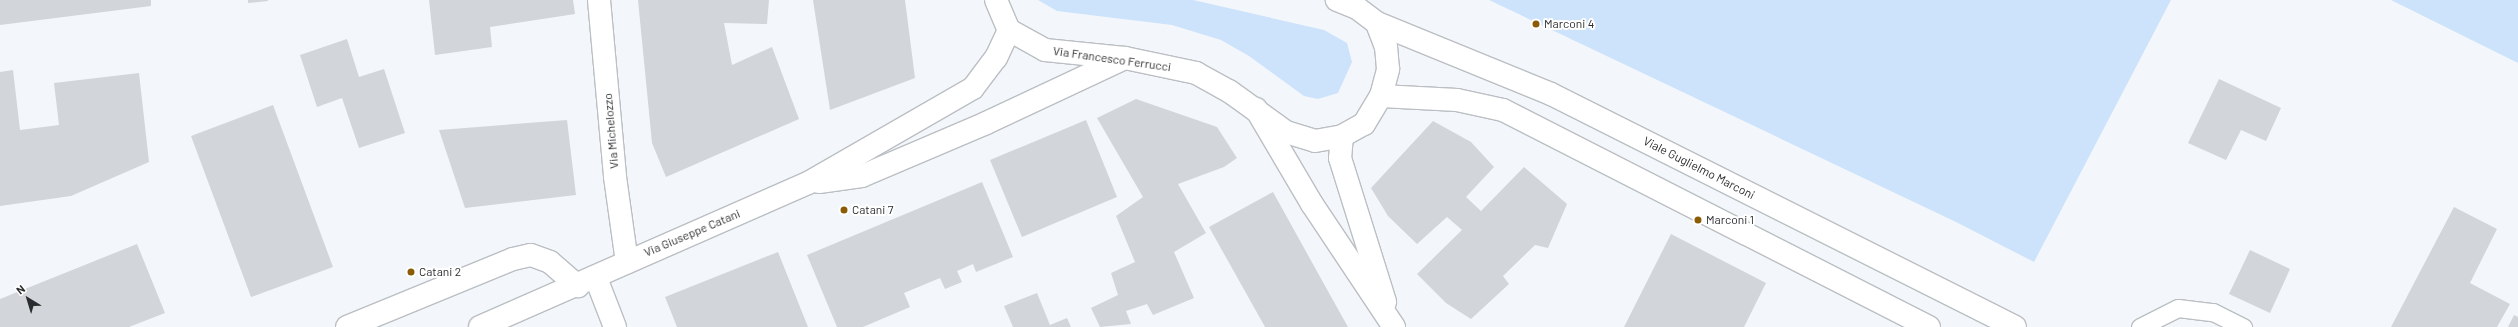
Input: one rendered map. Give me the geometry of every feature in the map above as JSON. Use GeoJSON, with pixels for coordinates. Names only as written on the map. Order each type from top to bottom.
{"type":"FeatureCollection","features":[{"type":"Feature","properties":{"kind":"street","name":"Via Michelozzo"},"geometry":{"type":"LineString","coordinates":[[599,0],[615,177],[627,262]]}},
{"type":"Feature","properties":{"kind":"street"},"geometry":{"type":"LineString","coordinates":[[808,183],[973,88],[996,58],[1009,30],[996,0]]}},
{"type":"Feature","properties":{"kind":"street"},"geometry":{"type":"LineString","coordinates":[[1337,0],[1357,8],[1377,23]]}},
{"type":"Feature","properties":{"kind":"street","name":"Via Francesco Ferrucci"},"geometry":{"type":"LineString","coordinates":[[1009,30],[1046,50],[1125,58],[1196,73],[1255,108],[1286,132],[1315,141],[1342,136],[1364,124],[1381,96],[1388,69],[1386,47],[1377,23]]}},
{"type":"Feature","properties":{"kind":"street","name":"Viale Guglielmo Marconi"},"geometry":{"type":"LineString","coordinates":[[1377,23],[1551,94],[2015,327]]}},
{"type":"Feature","properties":{"kind":"street"},"geometry":{"type":"LineString","coordinates":[[808,183],[862,176],[986,123],[1125,58]]}},
{"type":"Feature","properties":{"kind":"street"},"geometry":{"type":"LineString","coordinates":[[1381,96],[1457,100],[1503,110],[1930,327]]}},
{"type":"Feature","properties":{"kind":"street"},"geometry":{"type":"LineString","coordinates":[[1255,108],[1312,204],[1393,327]]}},
{"type":"Feature","properties":{"kind":"street"},"geometry":{"type":"LineString","coordinates":[[1342,136],[1340,158],[1393,327]]}},
{"type":"Feature","properties":{"kind":"street","name":"Via Giuseppe Catani"},"geometry":{"type":"LineString","coordinates":[[480,327],[587,282],[627,262],[808,183]]}},
{"type":"Feature","properties":{"kind":"street"},"geometry":{"type":"LineString","coordinates":[[347,327],[513,259],[531,255],[550,262],[587,282],[616,327]]}},
{"type":"Feature","properties":{"kind":"lane"},"geometry":{"type":"LineString","coordinates":[[2140,327],[2178,308],[2213,312],[2243,327]]}},
{"type":"Feature","properties":{"kind":"shaded area"},"geometry":{"type":"Polygon","coordinates":[[[1038,0],[1193,0],[1324,30],[1347,43],[1352,62],[1338,93],[1318,99],[1304,96],[1249,56],[1221,40],[1172,25],[1057,11],[1038,0]]]}},
{"type":"Feature","properties":{"kind":"shaded area"},"geometry":{"type":"Polygon","coordinates":[[[1489,0],[2171,0],[2034,262],[1956,222],[1489,0]]]}},
{"type":"Feature","properties":{"kind":"shaded area"},"geometry":{"type":"Polygon","coordinates":[[[2391,0],[2518,0],[2518,63],[2391,0]]]}},
{"type":"Feature","properties":{"kind":"building"},"geometry":{"type":"Polygon","coordinates":[[[0,0],[151,0],[151,6],[0,25],[0,0]]]}},
{"type":"Feature","properties":{"kind":"building"},"geometry":{"type":"Polygon","coordinates":[[[248,0],[268,0],[268,1],[248,3],[248,0]]]}},
{"type":"Feature","properties":{"kind":"building"},"geometry":{"type":"Polygon","coordinates":[[[429,0],[573,0],[575,14],[490,27],[492,47],[435,55],[429,0]]]}},
{"type":"Feature","properties":{"kind":"building"},"geometry":{"type":"Polygon","coordinates":[[[638,0],[769,0],[767,24],[724,23],[732,65],[772,47],[799,119],[666,177],[652,143],[638,0]]]}},
{"type":"Feature","properties":{"kind":"building"},"geometry":{"type":"Polygon","coordinates":[[[813,0],[905,0],[915,78],[830,110],[813,0]]]}},
{"type":"Feature","properties":{"kind":"building"},"geometry":{"type":"Polygon","coordinates":[[[347,39],[359,77],[384,69],[405,133],[359,148],[342,98],[317,107],[300,55],[347,39]]]}},
{"type":"Feature","properties":{"kind":"building"},"geometry":{"type":"Polygon","coordinates":[[[13,70],[20,130],[59,125],[54,83],[139,73],[149,162],[71,196],[0,206],[0,72],[13,70]]]}},
{"type":"Feature","properties":{"kind":"building"},"geometry":{"type":"Polygon","coordinates":[[[2219,79],[2281,108],[2266,141],[2241,130],[2226,160],[2188,143],[2219,79]]]}},
{"type":"Feature","properties":{"kind":"building"},"geometry":{"type":"Polygon","coordinates":[[[1136,99],[1217,127],[1237,158],[1224,167],[1178,184],[1206,233],[1174,252],[1194,298],[1153,315],[1147,304],[1126,311],[1131,324],[1100,327],[1091,308],[1118,295],[1111,273],[1135,262],[1116,216],[1143,197],[1097,118],[1136,99]]]}},
{"type":"Feature","properties":{"kind":"building"},"geometry":{"type":"Polygon","coordinates":[[[273,105],[333,267],[251,297],[191,136],[273,105]]]}},
{"type":"Feature","properties":{"kind":"building"},"geometry":{"type":"Polygon","coordinates":[[[567,120],[576,195],[465,208],[439,130],[567,120]]]}},
{"type":"Feature","properties":{"kind":"building"},"geometry":{"type":"Polygon","coordinates":[[[1086,120],[1117,197],[1022,237],[990,160],[1086,120]]]}},
{"type":"Feature","properties":{"kind":"building"},"geometry":{"type":"Polygon","coordinates":[[[1433,121],[1471,142],[1494,167],[1466,197],[1481,211],[1524,167],[1567,204],[1548,248],[1535,245],[1503,276],[1509,284],[1471,319],[1446,303],[1417,274],[1462,230],[1447,217],[1417,244],[1388,216],[1371,188],[1433,121]]]}},
{"type":"Feature","properties":{"kind":"building"},"geometry":{"type":"Polygon","coordinates":[[[982,182],[1013,257],[976,272],[973,264],[957,271],[962,282],[945,289],[940,278],[904,293],[910,307],[863,327],[837,327],[807,255],[982,182]]]}},
{"type":"Feature","properties":{"kind":"building"},"geometry":{"type":"Polygon","coordinates":[[[1273,192],[1348,327],[1265,327],[1209,227],[1273,192]]]}},
{"type":"Feature","properties":{"kind":"building"},"geometry":{"type":"Polygon","coordinates":[[[2454,207],[2497,229],[2470,283],[2510,304],[2497,327],[2391,327],[2454,207]]]}},
{"type":"Feature","properties":{"kind":"building"},"geometry":{"type":"Polygon","coordinates":[[[1671,234],[1766,283],[1744,327],[1624,327],[1671,234]]]}},
{"type":"Feature","properties":{"kind":"building"},"geometry":{"type":"Polygon","coordinates":[[[137,244],[165,313],[129,327],[0,327],[0,299],[137,244]]]}},
{"type":"Feature","properties":{"kind":"building"},"geometry":{"type":"Polygon","coordinates":[[[2250,250],[2290,269],[2270,313],[2229,294],[2250,250]]]}},
{"type":"Feature","properties":{"kind":"building"},"geometry":{"type":"Polygon","coordinates":[[[778,252],[808,327],[677,327],[665,297],[778,252]]]}},
{"type":"Feature","properties":{"kind":"building"},"geometry":{"type":"Polygon","coordinates":[[[1037,293],[1050,325],[1067,318],[1071,327],[1013,327],[1004,306],[1037,293]]]}},
{"type":"Feature","properties":{"kind":"building"},"geometry":{"type":"Polygon","coordinates":[[[2514,315],[2518,317],[2518,327],[2508,327],[2514,315]]]}},
{"type":"Feature","properties":{"kind":"place","name":"Marconi 4"},"geometry":{"type":"Point","coordinates":[1536,24]}},
{"type":"Feature","properties":{"kind":"place","name":"Catani 7"},"geometry":{"type":"Point","coordinates":[844,210]}},
{"type":"Feature","properties":{"kind":"place","name":"Marconi 1"},"geometry":{"type":"Point","coordinates":[1698,220]}},
{"type":"Feature","properties":{"kind":"place","name":"Catani 2"},"geometry":{"type":"Point","coordinates":[411,272]}}]}
